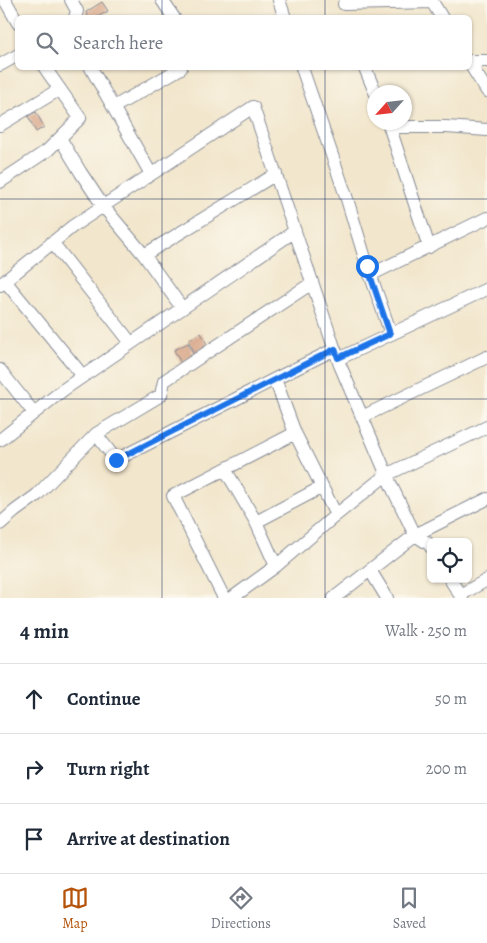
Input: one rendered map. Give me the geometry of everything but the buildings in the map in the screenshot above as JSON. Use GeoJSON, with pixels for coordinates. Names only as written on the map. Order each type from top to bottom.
{"type":"FeatureCollection","features":[{"type":"Feature","properties":{"kind":"street"},"geometry":{"type":"LineString","coordinates":[[5,0],[15,18]]}},
{"type":"Feature","properties":{"kind":"street"},"geometry":{"type":"LineString","coordinates":[[71,0],[77,11],[75,15]]}},
{"type":"Feature","properties":{"kind":"street"},"geometry":{"type":"LineString","coordinates":[[162,0],[172,15]]}},
{"type":"Feature","properties":{"kind":"street"},"geometry":{"type":"LineString","coordinates":[[278,0],[284,15]]}},
{"type":"Feature","properties":{"kind":"street"},"geometry":{"type":"LineString","coordinates":[[347,15],[343,2],[432,1],[440,15]]}},
{"type":"Feature","properties":{"kind":"street"},"geometry":{"type":"LineString","coordinates":[[0,65],[15,56]]}},
{"type":"Feature","properties":{"kind":"street"},"geometry":{"type":"LineString","coordinates":[[472,62],[487,61]]}},
{"type":"Feature","properties":{"kind":"street"},"geometry":{"type":"LineString","coordinates":[[472,65],[487,91]]}},
{"type":"Feature","properties":{"kind":"street"},"geometry":{"type":"LineString","coordinates":[[0,182],[48,150],[80,118],[46,70]]}},
{"type":"Feature","properties":{"kind":"street"},"geometry":{"type":"LineString","coordinates":[[92,70],[151,174]]}},
{"type":"Feature","properties":{"kind":"street"},"geometry":{"type":"LineString","coordinates":[[114,107],[178,70]]}},
{"type":"Feature","properties":{"kind":"street"},"geometry":{"type":"LineString","coordinates":[[303,70],[347,199],[390,334]]}},
{"type":"Feature","properties":{"kind":"street"},"geometry":{"type":"LineString","coordinates":[[366,70],[372,85]]}},
{"type":"Feature","properties":{"kind":"street"},"geometry":{"type":"LineString","coordinates":[[0,124],[60,89]]}},
{"type":"Feature","properties":{"kind":"street"},"geometry":{"type":"LineString","coordinates":[[83,376],[3,283],[73,226],[253,107],[336,354],[386,475],[415,535],[427,543]]}},
{"type":"Feature","properties":{"kind":"street"},"geometry":{"type":"LineString","coordinates":[[412,126],[487,130]]}},
{"type":"Feature","properties":{"kind":"street"},"geometry":{"type":"LineString","coordinates":[[391,130],[429,247]]}},
{"type":"Feature","properties":{"kind":"street"},"geometry":{"type":"LineString","coordinates":[[60,138],[103,206],[144,255],[182,308]]}},
{"type":"Feature","properties":{"kind":"street"},"geometry":{"type":"LineString","coordinates":[[144,255],[276,174]]}},
{"type":"Feature","properties":{"kind":"street"},"geometry":{"type":"LineString","coordinates":[[370,275],[487,218]]}},
{"type":"Feature","properties":{"kind":"street"},"geometry":{"type":"LineString","coordinates":[[0,440],[63,390],[295,231]]}},
{"type":"Feature","properties":{"kind":"street"},"geometry":{"type":"LineString","coordinates":[[52,242],[132,343]]}},
{"type":"Feature","properties":{"kind":"street"},"geometry":{"type":"LineString","coordinates":[[0,524],[38,495],[96,434],[161,396],[164,381],[312,283]]}},
{"type":"Feature","properties":{"kind":"street"},"geometry":{"type":"LineString","coordinates":[[96,434],[116,460],[275,379],[390,334],[487,289]]}},
{"type":"Feature","properties":{"kind":"street"},"geometry":{"type":"LineString","coordinates":[[362,417],[487,358]]}},
{"type":"Feature","properties":{"kind":"street"},"geometry":{"type":"LineString","coordinates":[[0,370],[34,413]]}},
{"type":"Feature","properties":{"kind":"street"},"geometry":{"type":"LineString","coordinates":[[275,379],[296,432],[336,515]]}},
{"type":"Feature","properties":{"kind":"street"},"geometry":{"type":"LineString","coordinates":[[232,598],[276,566],[386,475],[487,427]]}},
{"type":"Feature","properties":{"kind":"street"},"geometry":{"type":"LineString","coordinates":[[224,598],[173,496],[296,432]]}},
{"type":"Feature","properties":{"kind":"street"},"geometry":{"type":"LineString","coordinates":[[225,469],[256,522],[276,566]]}},
{"type":"Feature","properties":{"kind":"street"},"geometry":{"type":"LineString","coordinates":[[256,522],[322,488]]}},
{"type":"Feature","properties":{"kind":"street"},"geometry":{"type":"LineString","coordinates":[[334,598],[415,535],[487,499]]}},
{"type":"Feature","properties":{"kind":"street"},"geometry":{"type":"LineString","coordinates":[[370,570],[387,598]]}},
{"type":"Feature","properties":{"kind":"street"},"geometry":{"type":"LineString","coordinates":[[452,583],[461,597],[487,580]]}},
{"type":"Feature","properties":{"kind":"route"},"geometry":{"type":"LineString","coordinates":[[116,460],[335,349],[338,358],[390,334],[367,266]]}}]}
